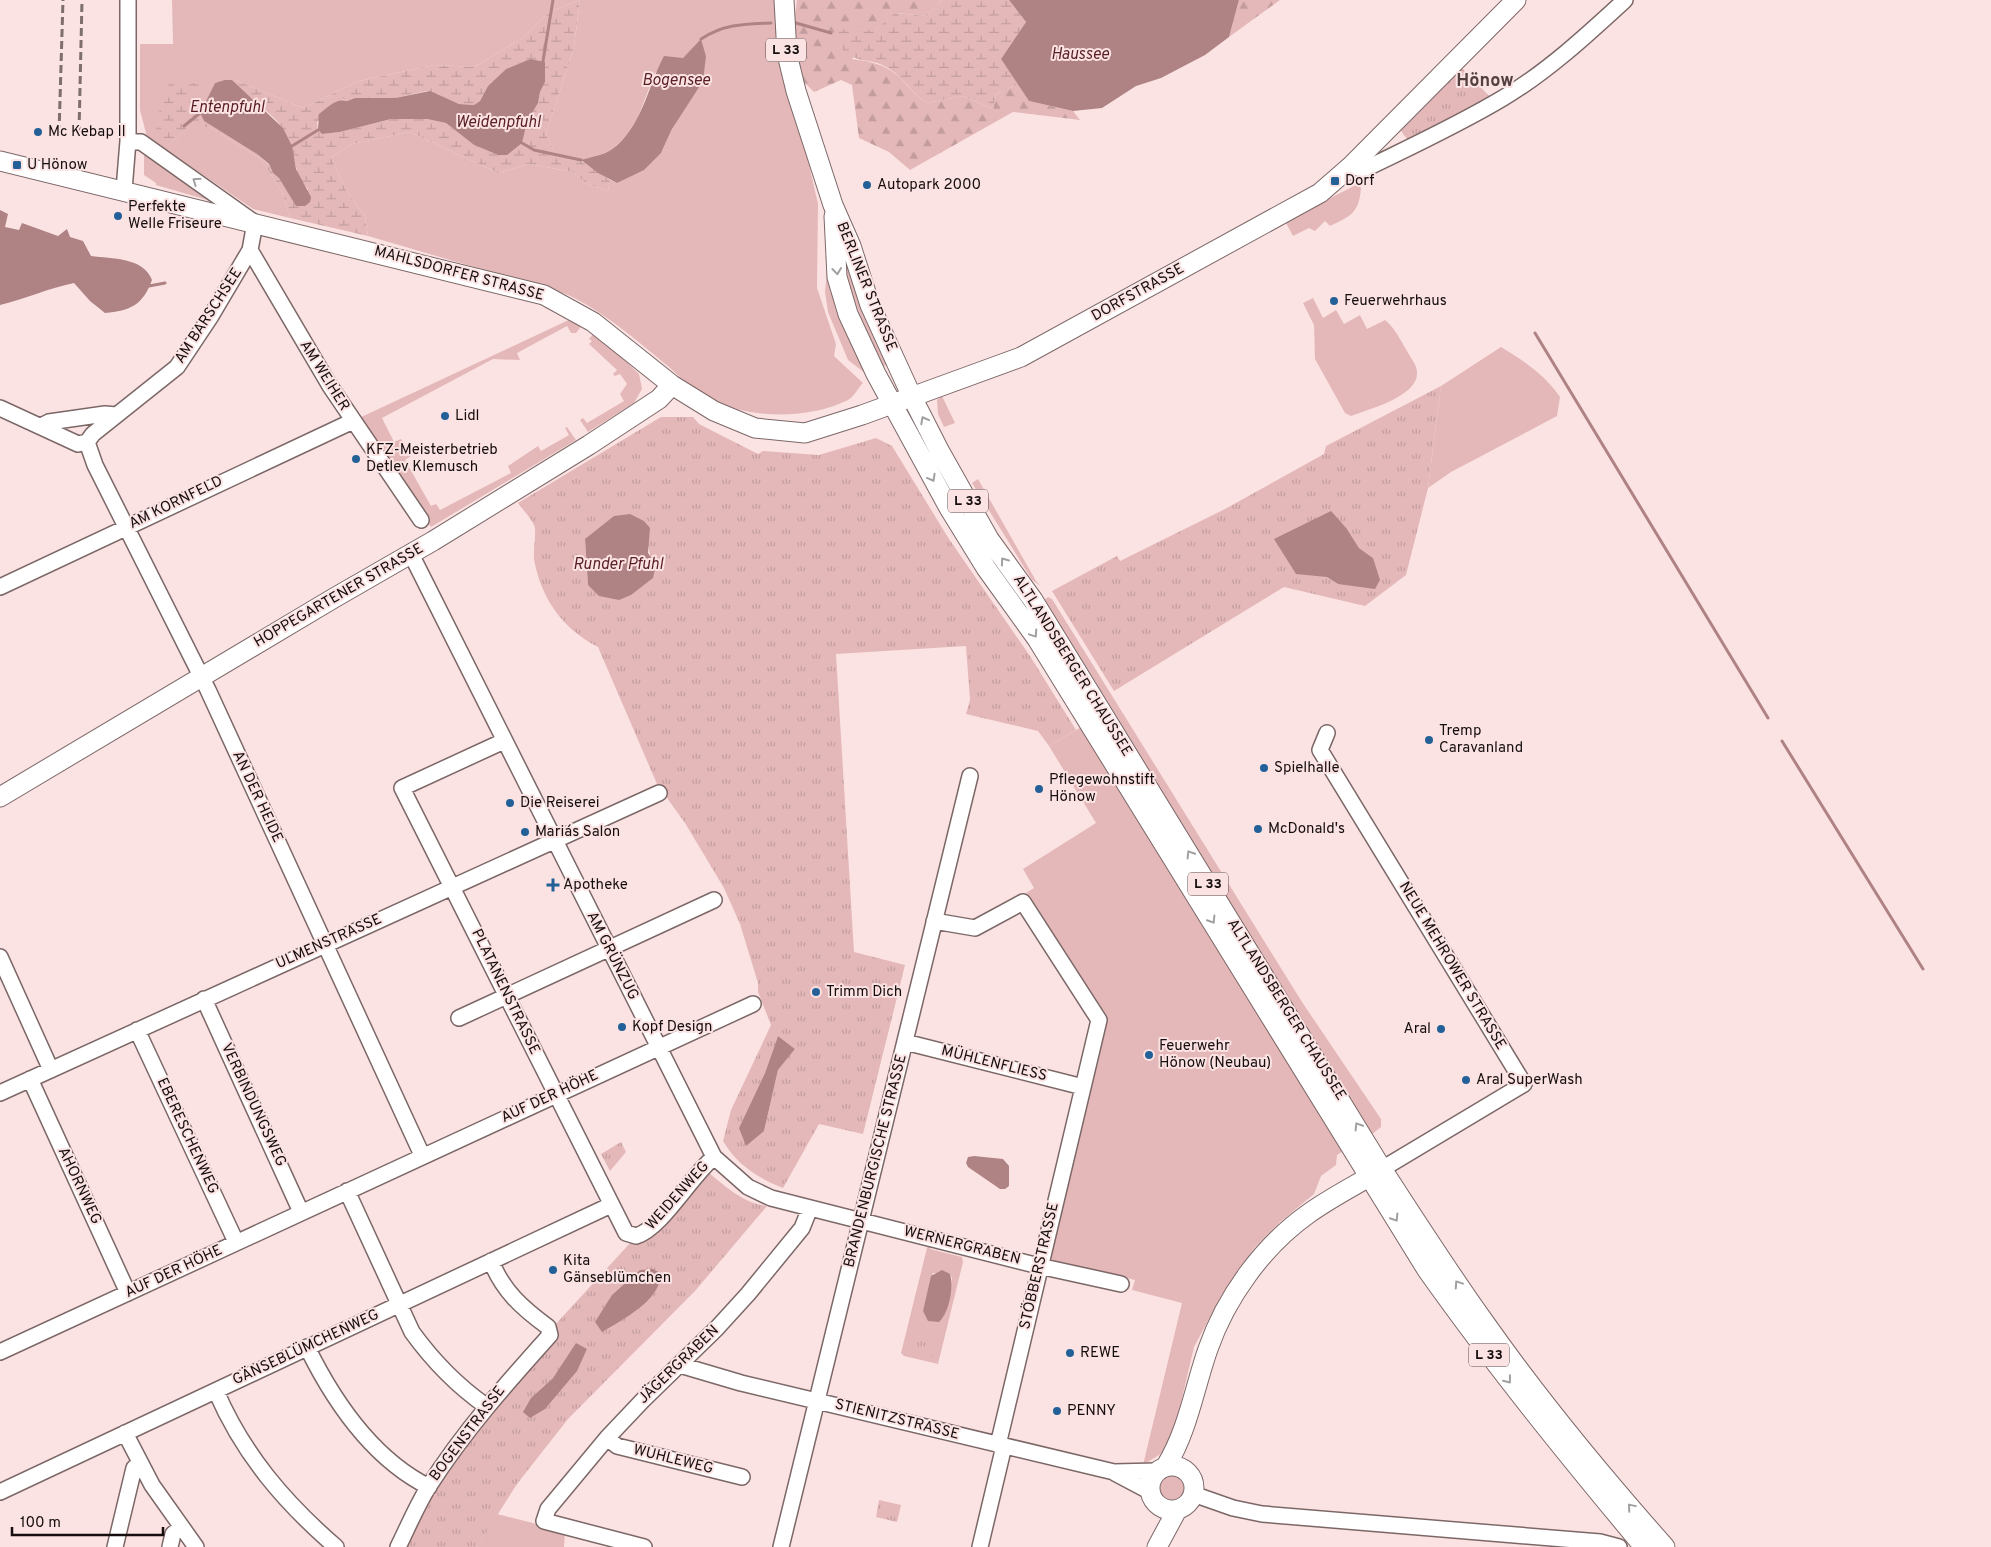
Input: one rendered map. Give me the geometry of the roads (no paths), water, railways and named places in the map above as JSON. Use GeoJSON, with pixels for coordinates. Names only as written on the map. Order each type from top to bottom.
{"type":"FeatureCollection","features":[{"type":"Feature","properties":{"kind":"main road","name":"BERLINER STRASSE"},"geometry":{"type":"LineString","coordinates":[[784,0],[785,42],[791,72],[833,205],[851,246],[870,305],[912,397]]}},
{"type":"Feature","properties":{"kind":"main road","name":"DORFSTRASSE"},"geometry":{"type":"LineString","coordinates":[[892,404],[1021,357],[1320,193],[1351,166],[1516,0]]}},
{"type":"Feature","properties":{"kind":"main road","name":"MAHLSDORFER STRASSE"},"geometry":{"type":"LineString","coordinates":[[0,161],[544,295],[593,322],[672,385],[714,411],[755,428],[784,433],[805,433],[892,404]]}},
{"type":"Feature","properties":{"kind":"main road","name":"BERLINER STRASSE"},"geometry":{"type":"LineString","coordinates":[[833,205],[837,277],[845,305],[892,404]]}},
{"type":"Feature","properties":{"kind":"main road","name":"HOPPEGARTENER STRASSE"},"geometry":{"type":"LineString","coordinates":[[0,797],[411,554],[589,446],[659,400],[672,385]]}},
{"type":"Feature","properties":{"kind":"main road","name":"ALTLANDSBERGER CHAUSSEE"},"geometry":{"type":"LineString","coordinates":[[912,397],[989,539],[1033,600],[1368,1142],[1376,1173],[1427,1270],[1473,1334],[1559,1445],[1644,1547]]}},
{"type":"Feature","properties":{"kind":"main road","name":"ALTLANDSBERGER CHAUSSEE"},"geometry":{"type":"LineString","coordinates":[[892,404],[953,515],[986,568],[1037,639],[1376,1173],[1485,1324],[1570,1435],[1665,1547]]}},
{"type":"Feature","properties":{"kind":"main road"},"geometry":{"type":"LineString","coordinates":[[1158,1545],[1154,1498],[1150,1484],[1181,1438],[1208,1349],[1231,1299],[1249,1274],[1280,1239],[1308,1214],[1376,1173]]}},
{"type":"Feature","properties":{"kind":"main road"},"geometry":{"type":"LineString","coordinates":[[1186,1470],[1190,1411]]}},
{"type":"Feature","properties":{"kind":"main road"},"geometry":{"type":"LineString","coordinates":[[1158,1545],[1177,1510],[1188,1504],[1193,1494],[1193,1481],[1186,1470],[1180,1467],[1161,1469]]}},
{"type":"Feature","properties":{"kind":"main road"},"geometry":{"type":"LineString","coordinates":[[1154,1498],[1164,1509],[1177,1510]]}},
{"type":"Feature","properties":{"kind":"street"},"geometry":{"type":"LineString","coordinates":[[124,190],[128,140],[128,0]]}},
{"type":"Feature","properties":{"kind":"street"},"geometry":{"type":"LineString","coordinates":[[1351,166],[1363,170],[1456,125],[1504,98],[1561,56],[1625,0]]}},
{"type":"Feature","properties":{"kind":"street","name":"MAHLSDORFER STRASSE"},"geometry":{"type":"LineString","coordinates":[[128,140],[141,142],[255,223]]}},
{"type":"Feature","properties":{"kind":"street"},"geometry":{"type":"LineString","coordinates":[[250,250],[255,223]]}},
{"type":"Feature","properties":{"kind":"street","name":"AM BARSCHSEE"},"geometry":{"type":"LineString","coordinates":[[87,442],[93,434],[164,378],[184,358],[250,250]]}},
{"type":"Feature","properties":{"kind":"street","name":"AM WEIHER"},"geometry":{"type":"LineString","coordinates":[[250,250],[301,339],[353,421],[421,520]]}},
{"type":"Feature","properties":{"kind":"street"},"geometry":{"type":"LineString","coordinates":[[0,408],[78,444],[87,442]]}},
{"type":"Feature","properties":{"kind":"street"},"geometry":{"type":"LineString","coordinates":[[41,426],[49,422],[104,414],[116,415]]}},
{"type":"Feature","properties":{"kind":"street","name":"AM KORNFELD"},"geometry":{"type":"LineString","coordinates":[[0,587],[353,421]]}},
{"type":"Feature","properties":{"kind":"street","name":"AN DER HEIDE"},"geometry":{"type":"LineString","coordinates":[[87,442],[96,465],[201,677],[422,1155]]}},
{"type":"Feature","properties":{"kind":"street","name":"AM GRÜNZUG"},"geometry":{"type":"LineString","coordinates":[[411,554],[714,1157],[748,1187],[771,1198],[860,1221]]}},
{"type":"Feature","properties":{"kind":"street","name":"NEUE MEHROWER STRASSE"},"geometry":{"type":"LineString","coordinates":[[1327,733],[1320,750],[1524,1084],[1376,1173]]}},
{"type":"Feature","properties":{"kind":"street","name":"PLATANENSTRASSE"},"geometry":{"type":"LineString","coordinates":[[504,741],[402,788],[609,1200]]}},
{"type":"Feature","properties":{"kind":"street","name":"BRANDENBURGISCHE STRASSE"},"geometry":{"type":"LineString","coordinates":[[781,1547],[970,776]]}},
{"type":"Feature","properties":{"kind":"street","name":"ULMENSTRASSE"},"geometry":{"type":"LineString","coordinates":[[0,1093],[325,944],[555,842],[659,793]]}},
{"type":"Feature","properties":{"kind":"street"},"geometry":{"type":"LineString","coordinates":[[459,1018],[714,900]]}},
{"type":"Feature","properties":{"kind":"street","name":"STÖBBERSTRASSE"},"geometry":{"type":"LineString","coordinates":[[934,921],[976,928],[1017,903],[1023,902],[1099,1020],[1039,1266],[980,1547]]}},
{"type":"Feature","properties":{"kind":"street"},"geometry":{"type":"LineString","coordinates":[[0,957],[51,1070]]}},
{"type":"Feature","properties":{"kind":"street","name":"VERBINDUNGSWEG"},"geometry":{"type":"LineString","coordinates":[[204,999],[301,1212]]}},
{"type":"Feature","properties":{"kind":"street","name":"AUF DER HÖHE"},"geometry":{"type":"LineString","coordinates":[[0,1352],[422,1155],[754,1004]]}},
{"type":"Feature","properties":{"kind":"street","name":"EBERESCHENWEG"},"geometry":{"type":"LineString","coordinates":[[137,1030],[236,1242]]}},
{"type":"Feature","properties":{"kind":"street","name":"MÜHLENFLIESS"},"geometry":{"type":"LineString","coordinates":[[905,1042],[1083,1087]]}},
{"type":"Feature","properties":{"kind":"street","name":"AHORNWEG"},"geometry":{"type":"LineString","coordinates":[[30,1079],[128,1293]]}},
{"type":"Feature","properties":{"kind":"street","name":"WEIDENWEG"},"geometry":{"type":"LineString","coordinates":[[609,1200],[626,1233],[636,1236],[643,1234],[651,1229],[702,1167],[714,1157]]}},
{"type":"Feature","properties":{"kind":"street"},"geometry":{"type":"LineString","coordinates":[[347,1191],[398,1306],[426,1352],[452,1380],[486,1406]]}},
{"type":"Feature","properties":{"kind":"street","name":"GÄNSEBLÜMCHENWEG"},"geometry":{"type":"LineString","coordinates":[[0,1492],[398,1306],[491,1261],[609,1200]]}},
{"type":"Feature","properties":{"kind":"street","name":"JÄGERGRABEN"},"geometry":{"type":"LineString","coordinates":[[644,1547],[544,1522],[548,1509],[607,1438],[729,1314],[802,1228],[810,1208]]}},
{"type":"Feature","properties":{"kind":"street","name":"WERNERGRABEN"},"geometry":{"type":"LineString","coordinates":[[860,1221],[1039,1266],[1121,1284]]}},
{"type":"Feature","properties":{"kind":"street","name":"BOGENSTRASSE"},"geometry":{"type":"LineString","coordinates":[[398,1547],[429,1487],[486,1406],[550,1335],[548,1327],[530,1314],[505,1290],[491,1261]]}},
{"type":"Feature","properties":{"kind":"street"},"geometry":{"type":"LineString","coordinates":[[307,1347],[330,1389],[357,1426],[376,1447],[412,1479],[429,1487]]}},
{"type":"Feature","properties":{"kind":"street","name":"STIENITZSTRASSE"},"geometry":{"type":"LineString","coordinates":[[680,1365],[818,1401],[1114,1472],[1161,1469]]}},
{"type":"Feature","properties":{"kind":"street"},"geometry":{"type":"LineString","coordinates":[[216,1391],[251,1455],[287,1502],[336,1547]]}},
{"type":"Feature","properties":{"kind":"street"},"geometry":{"type":"LineString","coordinates":[[125,1433],[140,1464],[181,1528],[196,1547]]}},
{"type":"Feature","properties":{"kind":"street","name":"WUHLEWEG"},"geometry":{"type":"LineString","coordinates":[[607,1438],[617,1446],[742,1477]]}},
{"type":"Feature","properties":{"kind":"street"},"geometry":{"type":"LineString","coordinates":[[115,1547],[134,1468],[140,1464]]}},
{"type":"Feature","properties":{"kind":"street","name":"STIENITZSTRASSE"},"geometry":{"type":"LineString","coordinates":[[1114,1472],[1154,1498]]}},
{"type":"Feature","properties":{"kind":"street"},"geometry":{"type":"LineString","coordinates":[[1193,1494],[1233,1508],[1262,1514],[1600,1542],[1620,1547]]}},
{"type":"Feature","properties":{"kind":"street"},"geometry":{"type":"LineString","coordinates":[[170,1547],[173,1534],[181,1528]]}},
{"type":"Feature","properties":{"kind":"water","name":"Haussee"},"geometry":{"type":"Polygon","coordinates":[[[1009,0],[1239,0],[1229,37],[1205,55],[1161,78],[1136,86],[1102,108],[1073,111],[1029,101],[1001,59],[1026,22],[1009,0]]]}},
{"type":"Feature","properties":{"kind":"water","name":"Bogensee"},"geometry":{"type":"Polygon","coordinates":[[[701,39],[706,56],[703,81],[672,129],[661,153],[644,170],[617,183],[598,173],[581,160],[608,152],[621,141],[637,119],[664,56],[683,58],[701,39]]]}},
{"type":"Feature","properties":{"kind":"water","name":"Weidenpfuhl"},"geometry":{"type":"Polygon","coordinates":[[[530,59],[545,62],[545,82],[540,92],[538,103],[527,122],[522,143],[507,155],[498,155],[474,145],[446,123],[427,119],[391,119],[340,132],[322,134],[318,130],[319,114],[340,100],[395,98],[430,91],[459,104],[474,105],[480,101],[488,86],[506,69],[530,59]]]}},
{"type":"Feature","properties":{"kind":"water","name":"Entenpfuhl"},"geometry":{"type":"Polygon","coordinates":[[[232,80],[283,128],[292,146],[296,169],[311,197],[310,202],[305,206],[296,206],[279,178],[273,173],[269,164],[257,154],[204,121],[200,113],[215,83],[232,80]]]}},
{"type":"Feature","properties":{"kind":"water"},"geometry":{"type":"Polygon","coordinates":[[[0,210],[8,214],[5,227],[19,230],[22,223],[58,236],[67,229],[70,237],[83,241],[91,256],[126,260],[142,267],[148,272],[152,280],[148,289],[140,301],[134,305],[122,311],[105,313],[90,301],[74,283],[0,305],[0,210]]]}},
{"type":"Feature","properties":{"kind":"water"},"geometry":{"type":"Polygon","coordinates":[[[1331,511],[1347,529],[1359,548],[1373,558],[1380,580],[1375,589],[1338,584],[1327,577],[1296,574],[1274,539],[1331,511]]]}},
{"type":"Feature","properties":{"kind":"water","name":"Runder Pfuhl"},"geometry":{"type":"Polygon","coordinates":[[[630,514],[644,521],[650,528],[648,553],[656,564],[653,578],[631,595],[619,600],[599,596],[588,585],[585,539],[614,516],[630,514]]]}},
{"type":"Feature","properties":{"kind":"water"},"geometry":{"type":"Polygon","coordinates":[[[778,1036],[795,1049],[778,1070],[764,1131],[746,1146],[739,1128],[765,1073],[778,1036]]]}},
{"type":"Feature","properties":{"kind":"water"},"geometry":{"type":"Polygon","coordinates":[[[968,1157],[1003,1159],[1009,1166],[1009,1186],[1005,1189],[1000,1189],[968,1167],[966,1163],[968,1157]]]}},
{"type":"Feature","properties":{"kind":"water"},"geometry":{"type":"Polygon","coordinates":[[[653,1269],[660,1273],[659,1283],[655,1292],[640,1308],[602,1332],[595,1322],[612,1295],[640,1270],[653,1269]]]}},
{"type":"Feature","properties":{"kind":"water"},"geometry":{"type":"Polygon","coordinates":[[[942,1270],[950,1274],[951,1280],[948,1307],[939,1322],[928,1321],[923,1311],[931,1276],[942,1270]]]}},
{"type":"Feature","properties":{"kind":"water"},"geometry":{"type":"Polygon","coordinates":[[[576,1343],[587,1349],[577,1371],[545,1409],[530,1418],[523,1412],[531,1398],[553,1378],[576,1343]]]}},
{"type":"Feature","properties":{"kind":"waterway"},"geometry":{"type":"LineString","coordinates":[[543,61],[553,0]]}},
{"type":"Feature","properties":{"kind":"waterway"},"geometry":{"type":"LineString","coordinates":[[701,39],[726,28],[771,23]]}},
{"type":"Feature","properties":{"kind":"waterway"},"geometry":{"type":"LineString","coordinates":[[796,23],[831,33]]}},
{"type":"Feature","properties":{"kind":"waterway"},"geometry":{"type":"LineString","coordinates":[[184,126],[200,113]]}},
{"type":"Feature","properties":{"kind":"waterway"},"geometry":{"type":"LineString","coordinates":[[292,146],[318,130]]}},
{"type":"Feature","properties":{"kind":"waterway"},"geometry":{"type":"LineString","coordinates":[[522,143],[534,150],[581,160]]}},
{"type":"Feature","properties":{"kind":"waterway"},"geometry":{"type":"LineString","coordinates":[[149,286],[165,283]]}},
{"type":"Feature","properties":{"kind":"waterway"},"geometry":{"type":"LineString","coordinates":[[1535,333],[1768,718]]}},
{"type":"Feature","properties":{"kind":"waterway"},"geometry":{"type":"LineString","coordinates":[[1782,741],[1923,969]]}},
{"type":"Feature","properties":{"kind":"railway"},"geometry":{"type":"LineString","coordinates":[[59,133],[63,0]]}},
{"type":"Feature","properties":{"kind":"railway"},"geometry":{"type":"LineString","coordinates":[[79,132],[82,0]]}},
{"type":"Feature","properties":{"kind":"place","name":"Mc Kebap II"},"geometry":{"type":"Point","coordinates":[38,132]}},
{"type":"Feature","properties":{"kind":"place","name":"U Hönow"},"geometry":{"type":"Point","coordinates":[17,165]}},
{"type":"Feature","properties":{"kind":"place","name":"Dorf"},"geometry":{"type":"Point","coordinates":[1335,181]}},
{"type":"Feature","properties":{"kind":"place","name":"Autopark 2000"},"geometry":{"type":"Point","coordinates":[867,185]}},
{"type":"Feature","properties":{"kind":"place","name":"Perfekte Welle Friseure"},"geometry":{"type":"Point","coordinates":[118,216]}},
{"type":"Feature","properties":{"kind":"place","name":"Feuerwehrhaus"},"geometry":{"type":"Point","coordinates":[1334,301]}},
{"type":"Feature","properties":{"kind":"place","name":"Lidl"},"geometry":{"type":"Point","coordinates":[445,416]}},
{"type":"Feature","properties":{"kind":"place","name":"KFZ-Meisterbetrieb Detlev Klemusch"},"geometry":{"type":"Point","coordinates":[356,459]}},
{"type":"Feature","properties":{"kind":"place","name":"Tremp Caravanland"},"geometry":{"type":"Point","coordinates":[1429,740]}},
{"type":"Feature","properties":{"kind":"place","name":"Spielhalle"},"geometry":{"type":"Point","coordinates":[1264,768]}},
{"type":"Feature","properties":{"kind":"place","name":"Pflegewohnstift Hönow"},"geometry":{"type":"Point","coordinates":[1039,789]}},
{"type":"Feature","properties":{"kind":"place","name":"Die Reiserei"},"geometry":{"type":"Point","coordinates":[510,803]}},
{"type":"Feature","properties":{"kind":"place","name":"McDonald's"},"geometry":{"type":"Point","coordinates":[1258,829]}},
{"type":"Feature","properties":{"kind":"place","name":"Maria´s Salon"},"geometry":{"type":"Point","coordinates":[525,832]}},
{"type":"Feature","properties":{"kind":"place","name":"Apotheke"},"geometry":{"type":"Point","coordinates":[553,885]}},
{"type":"Feature","properties":{"kind":"place","name":"Trimm Dich"},"geometry":{"type":"Point","coordinates":[816,992]}},
{"type":"Feature","properties":{"kind":"place","name":"Kopf Design"},"geometry":{"type":"Point","coordinates":[622,1027]}},
{"type":"Feature","properties":{"kind":"place","name":"Aral"},"geometry":{"type":"Point","coordinates":[1441,1029]}},
{"type":"Feature","properties":{"kind":"place","name":"Feuerwehr Hönow (Neubau)"},"geometry":{"type":"Point","coordinates":[1149,1055]}},
{"type":"Feature","properties":{"kind":"place","name":"Aral SuperWash"},"geometry":{"type":"Point","coordinates":[1466,1080]}},
{"type":"Feature","properties":{"kind":"place","name":"Kita Gänseblümchen"},"geometry":{"type":"Point","coordinates":[553,1270]}},
{"type":"Feature","properties":{"kind":"place","name":"REWE"},"geometry":{"type":"Point","coordinates":[1070,1353]}},
{"type":"Feature","properties":{"kind":"place","name":"PENNY"},"geometry":{"type":"Point","coordinates":[1057,1411]}},
{"type":"Feature","properties":{"kind":"district","name":"Hönow"},"geometry":{"type":"Point","coordinates":[1485,81]}}]}
